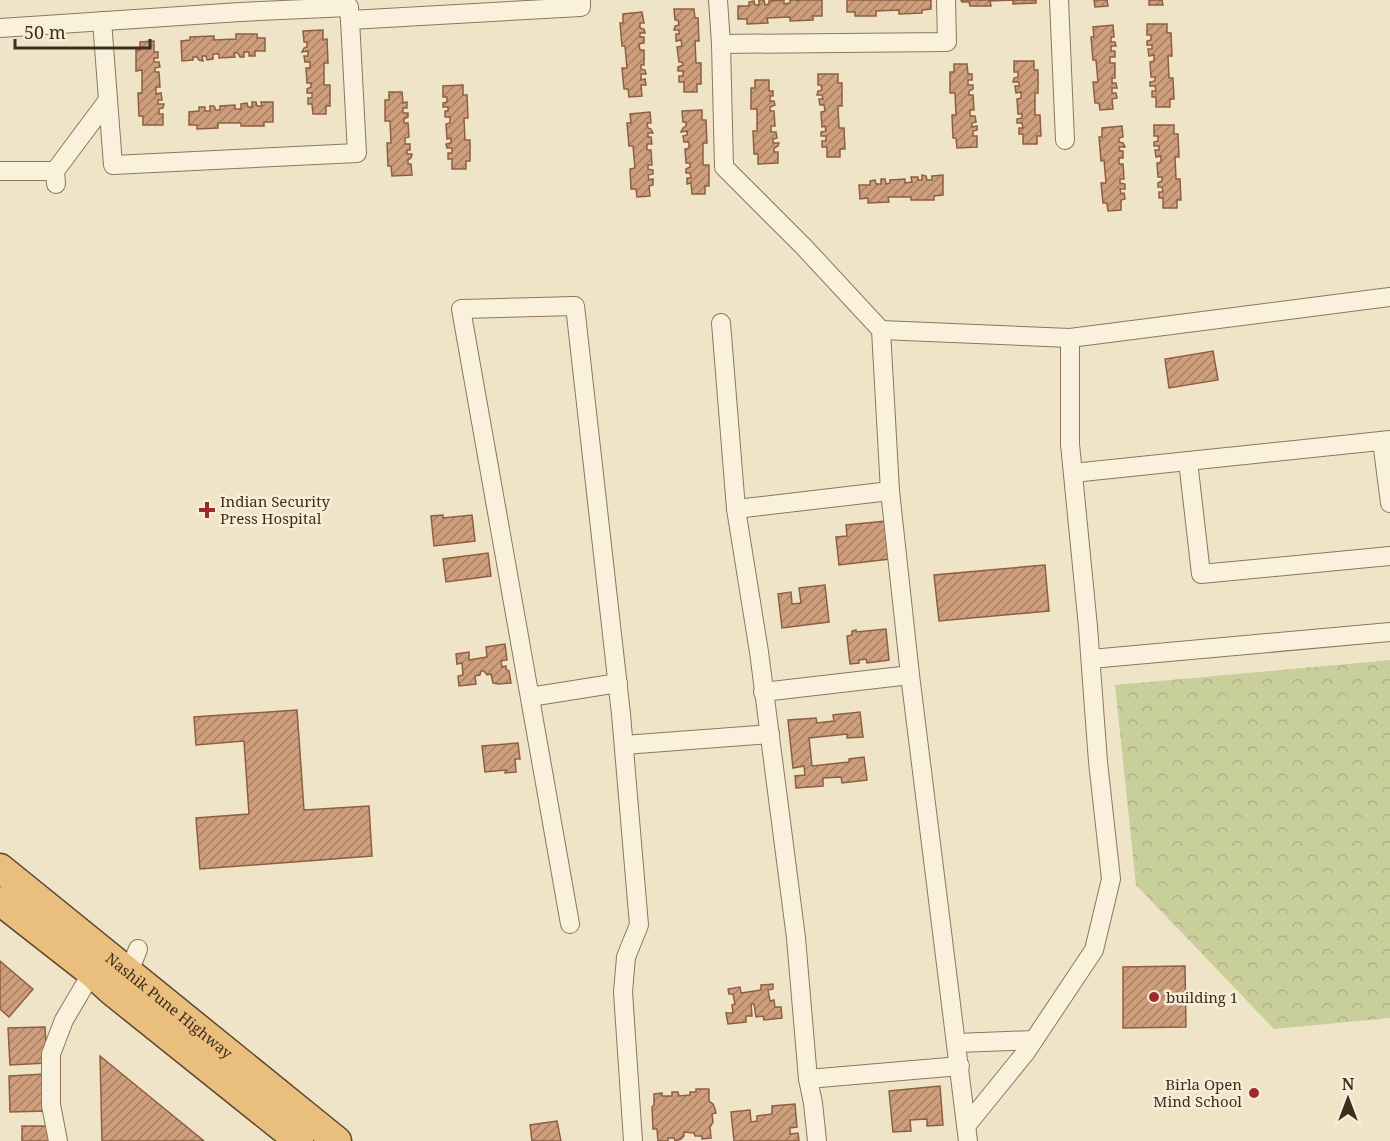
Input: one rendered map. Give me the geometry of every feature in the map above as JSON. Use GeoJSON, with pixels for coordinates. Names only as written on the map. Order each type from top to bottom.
{"type":"FeatureCollection","features":[{"type":"Feature","properties":{"kind":"highway","name":"Nashik Pune Highway"},"geometry":{"type":"LineString","coordinates":[[0,868],[98,962]]}},
{"type":"Feature","properties":{"kind":"highway","name":"Nashik Pune Highway"},"geometry":{"type":"LineString","coordinates":[[0,901],[98,962],[127,971],[337,1141]]}},
{"type":"Feature","properties":{"kind":"highway","name":"Nashik Pune Highway"},"geometry":{"type":"LineString","coordinates":[[127,971],[299,1141]]}},
{"type":"Feature","properties":{"kind":"street"},"geometry":{"type":"LineString","coordinates":[[0,28],[102,21],[216,7],[349,9],[581,7],[581,0]]}},
{"type":"Feature","properties":{"kind":"street"},"geometry":{"type":"LineString","coordinates":[[718,0],[724,167],[804,247],[881,330],[890,491],[910,675],[967,1134]]}},
{"type":"Feature","properties":{"kind":"street"},"geometry":{"type":"LineString","coordinates":[[721,44],[947,42],[946,0]]}},
{"type":"Feature","properties":{"kind":"street"},"geometry":{"type":"LineString","coordinates":[[1059,0],[1065,140]]}},
{"type":"Feature","properties":{"kind":"street"},"geometry":{"type":"LineString","coordinates":[[102,21],[113,165],[357,153],[349,9]]}},
{"type":"Feature","properties":{"kind":"street"},"geometry":{"type":"LineString","coordinates":[[0,171],[55,178],[108,100]]}},
{"type":"Feature","properties":{"kind":"street"},"geometry":{"type":"LineString","coordinates":[[881,330],[1070,338],[1390,297]]}},
{"type":"Feature","properties":{"kind":"street"},"geometry":{"type":"LineString","coordinates":[[570,924],[461,309],[575,306],[618,682],[639,925],[626,957],[623,992],[633,1141]]}},
{"type":"Feature","properties":{"kind":"street"},"geometry":{"type":"LineString","coordinates":[[721,323],[736,509],[770,734],[796,939],[808,1079],[817,1141]]}},
{"type":"Feature","properties":{"kind":"street"},"geometry":{"type":"LineString","coordinates":[[967,1134],[1026,1052],[1094,950],[1111,879],[1098,762],[1091,659],[1070,444],[1070,338]]}},
{"type":"Feature","properties":{"kind":"street"},"geometry":{"type":"LineString","coordinates":[[1073,473],[1386,440],[1390,503]]}},
{"type":"Feature","properties":{"kind":"street"},"geometry":{"type":"LineString","coordinates":[[1188,461],[1201,574],[1390,556]]}},
{"type":"Feature","properties":{"kind":"street"},"geometry":{"type":"LineString","coordinates":[[736,509],[890,491]]}},
{"type":"Feature","properties":{"kind":"street"},"geometry":{"type":"LineString","coordinates":[[1091,659],[1390,632]]}},
{"type":"Feature","properties":{"kind":"street"},"geometry":{"type":"LineString","coordinates":[[763,692],[910,675]]}},
{"type":"Feature","properties":{"kind":"street"},"geometry":{"type":"LineString","coordinates":[[530,698],[618,682]]}},
{"type":"Feature","properties":{"kind":"street"},"geometry":{"type":"LineString","coordinates":[[624,745],[770,734]]}},
{"type":"Feature","properties":{"kind":"street"},"geometry":{"type":"LineString","coordinates":[[58,1141],[51,1106],[51,1054],[64,1020],[98,962]]}},
{"type":"Feature","properties":{"kind":"street"},"geometry":{"type":"LineString","coordinates":[[957,1043],[1034,1040]]}},
{"type":"Feature","properties":{"kind":"street"},"geometry":{"type":"LineString","coordinates":[[808,1079],[960,1066]]}},
{"type":"Feature","properties":{"kind":"green space"},"geometry":{"type":"Polygon","coordinates":[[[1390,660],[1390,1018],[1274,1029],[1136,885],[1115,685],[1390,660]]]}},
{"type":"Feature","properties":{"kind":"building"},"geometry":{"type":"Polygon","coordinates":[[[759,0],[764,0],[765,5],[769,4],[769,1],[784,0],[784,4],[790,3],[790,0],[822,0],[822,16],[813,16],[813,20],[790,21],[790,17],[767,18],[768,23],[747,24],[747,19],[738,19],[738,6],[749,6],[749,2],[754,1],[755,5],[759,5],[759,0]]]}},
{"type":"Feature","properties":{"kind":"building"},"geometry":{"type":"Polygon","coordinates":[[[847,0],[931,0],[931,9],[922,10],[922,13],[899,14],[899,10],[876,11],[876,16],[855,16],[855,12],[847,12],[847,0]]]}},
{"type":"Feature","properties":{"kind":"building"},"geometry":{"type":"Polygon","coordinates":[[[961,0],[1013,0],[990,1],[991,6],[970,6],[969,2],[961,0]]]}},
{"type":"Feature","properties":{"kind":"building"},"geometry":{"type":"Polygon","coordinates":[[[1013,0],[1036,0],[1036,3],[1013,4],[1013,0]]]}},
{"type":"Feature","properties":{"kind":"building"},"geometry":{"type":"Polygon","coordinates":[[[1094,0],[1107,0],[1108,6],[1095,7],[1094,0]]]}},
{"type":"Feature","properties":{"kind":"building"},"geometry":{"type":"Polygon","coordinates":[[[1149,0],[1162,0],[1163,5],[1149,5],[1149,0]]]}},
{"type":"Feature","properties":{"kind":"building"},"geometry":{"type":"Polygon","coordinates":[[[674,9],[694,9],[695,18],[698,18],[699,41],[695,41],[696,63],[701,63],[701,84],[697,84],[697,92],[684,92],[684,82],[679,82],[679,76],[683,76],[683,71],[678,71],[678,67],[683,65],[679,62],[677,47],[682,46],[681,40],[676,41],[676,34],[679,34],[679,30],[674,30],[675,26],[679,25],[678,20],[675,20],[674,9]]]}},
{"type":"Feature","properties":{"kind":"building"},"geometry":{"type":"Polygon","coordinates":[[[642,12],[644,23],[640,23],[640,28],[644,29],[645,33],[640,33],[640,37],[644,37],[644,43],[639,44],[640,50],[644,50],[644,65],[641,65],[641,69],[645,70],[646,74],[641,74],[641,80],[645,79],[646,85],[641,85],[642,96],[629,97],[628,89],[624,89],[622,68],[627,68],[620,23],[623,23],[623,14],[642,12]]]}},
{"type":"Feature","properties":{"kind":"building"},"geometry":{"type":"Polygon","coordinates":[[[1147,24],[1167,24],[1167,33],[1171,33],[1172,56],[1168,56],[1169,78],[1173,78],[1174,99],[1170,99],[1170,107],[1156,107],[1156,97],[1152,97],[1152,91],[1156,91],[1155,86],[1150,86],[1150,82],[1155,81],[1155,77],[1151,77],[1150,62],[1154,61],[1154,55],[1149,56],[1148,49],[1152,49],[1152,45],[1147,45],[1147,41],[1151,40],[1151,35],[1147,35],[1147,24]]]}},
{"type":"Feature","properties":{"kind":"building"},"geometry":{"type":"Polygon","coordinates":[[[1113,25],[1114,37],[1111,37],[1111,42],[1115,42],[1116,46],[1111,46],[1111,51],[1115,51],[1115,57],[1110,57],[1110,63],[1115,63],[1115,78],[1112,78],[1112,83],[1116,83],[1117,88],[1112,88],[1112,93],[1116,93],[1117,98],[1112,99],[1113,109],[1100,110],[1099,103],[1095,103],[1093,82],[1098,82],[1091,37],[1094,37],[1093,27],[1113,25]]]}},
{"type":"Feature","properties":{"kind":"building"},"geometry":{"type":"Polygon","coordinates":[[[323,30],[323,40],[327,39],[328,63],[324,63],[324,85],[330,85],[330,106],[326,106],[326,114],[313,114],[312,104],[308,104],[308,98],[312,98],[312,93],[307,93],[311,83],[307,83],[306,68],[310,68],[310,62],[305,62],[304,56],[308,56],[308,51],[302,52],[307,47],[303,31],[323,30]]]}},
{"type":"Feature","properties":{"kind":"building"},"geometry":{"type":"Polygon","coordinates":[[[236,34],[257,34],[257,38],[265,38],[265,51],[255,51],[255,56],[249,56],[249,52],[244,52],[244,57],[234,53],[235,57],[219,58],[219,54],[213,54],[213,59],[207,60],[206,56],[202,56],[203,61],[193,57],[193,60],[182,61],[181,41],[190,40],[190,37],[214,36],[214,40],[236,39],[236,34]]]}},
{"type":"Feature","properties":{"kind":"building"},"geometry":{"type":"Polygon","coordinates":[[[154,41],[154,52],[158,52],[158,58],[154,58],[154,62],[159,62],[160,67],[155,68],[155,72],[159,72],[160,87],[156,87],[156,94],[161,93],[162,100],[158,100],[158,104],[164,104],[163,108],[159,109],[159,114],[163,114],[163,125],[143,125],[143,116],[139,116],[138,93],[142,93],[142,70],[136,71],[136,50],[140,50],[140,42],[154,41]]]}},
{"type":"Feature","properties":{"kind":"building"},"geometry":{"type":"Polygon","coordinates":[[[1014,61],[1034,61],[1034,70],[1038,70],[1035,115],[1040,115],[1041,136],[1037,136],[1037,144],[1023,144],[1023,134],[1019,134],[1019,128],[1023,128],[1022,123],[1017,123],[1017,119],[1022,118],[1022,114],[1018,114],[1017,99],[1021,98],[1021,92],[1016,93],[1015,86],[1019,86],[1019,82],[1013,82],[1014,78],[1018,77],[1018,72],[1014,72],[1014,61]]]}},
{"type":"Feature","properties":{"kind":"building"},"geometry":{"type":"Polygon","coordinates":[[[954,64],[967,64],[968,74],[972,74],[972,80],[968,80],[968,85],[973,85],[969,95],[973,95],[974,110],[970,110],[970,116],[975,116],[976,122],[972,123],[972,127],[977,126],[977,130],[973,131],[973,136],[977,136],[977,147],[957,148],[956,138],[953,138],[952,115],[956,115],[955,93],[950,93],[950,72],[954,72],[954,64]]]}},
{"type":"Feature","properties":{"kind":"building"},"geometry":{"type":"Polygon","coordinates":[[[818,74],[838,74],[838,83],[842,83],[842,106],[838,106],[839,128],[844,128],[845,149],[840,149],[840,157],[827,157],[827,147],[822,147],[822,141],[826,141],[826,136],[821,136],[821,132],[826,131],[825,126],[822,127],[821,112],[825,111],[824,105],[820,105],[819,99],[823,99],[822,95],[817,95],[818,91],[822,90],[821,85],[818,85],[818,74]]]}},
{"type":"Feature","properties":{"kind":"building"},"geometry":{"type":"Polygon","coordinates":[[[755,80],[769,80],[769,91],[773,91],[770,101],[774,101],[775,105],[770,107],[770,111],[774,111],[775,126],[771,126],[771,132],[776,132],[777,138],[773,139],[773,143],[779,143],[774,148],[774,152],[778,152],[778,163],[758,164],[758,154],[754,154],[753,131],[757,131],[757,109],[751,109],[751,88],[755,88],[755,80]]]}},
{"type":"Feature","properties":{"kind":"building"},"geometry":{"type":"Polygon","coordinates":[[[463,85],[463,95],[467,95],[468,118],[464,118],[465,140],[470,140],[470,161],[466,161],[466,169],[452,169],[452,159],[448,159],[448,153],[452,153],[452,148],[447,148],[446,144],[451,143],[451,138],[447,139],[446,124],[450,123],[450,117],[445,117],[448,107],[443,107],[443,103],[447,102],[447,97],[443,97],[443,86],[463,85]]]}},
{"type":"Feature","properties":{"kind":"building"},"geometry":{"type":"Polygon","coordinates":[[[389,92],[402,92],[403,103],[407,102],[407,108],[403,108],[403,113],[408,113],[408,117],[404,119],[404,123],[408,123],[409,137],[405,138],[405,144],[410,144],[407,154],[412,154],[408,164],[411,164],[412,175],[392,176],[391,166],[388,166],[387,143],[391,143],[390,121],[385,121],[385,100],[389,100],[389,92]]]}},
{"type":"Feature","properties":{"kind":"building"},"geometry":{"type":"Polygon","coordinates":[[[252,102],[256,102],[257,106],[262,106],[261,102],[273,102],[273,122],[264,122],[264,126],[218,123],[218,128],[197,129],[197,125],[189,125],[189,112],[199,111],[199,107],[205,107],[205,111],[210,111],[210,106],[220,110],[220,106],[235,105],[235,109],[241,109],[241,104],[247,103],[248,107],[252,107],[252,102]]]}},
{"type":"Feature","properties":{"kind":"building"},"geometry":{"type":"Polygon","coordinates":[[[702,110],[702,120],[706,120],[707,143],[703,143],[703,165],[709,165],[709,186],[705,186],[705,194],[692,194],[691,183],[687,184],[687,178],[691,178],[690,173],[686,173],[686,169],[690,167],[690,163],[686,163],[685,149],[689,148],[689,142],[684,142],[683,136],[687,135],[687,131],[681,132],[686,126],[686,122],[683,122],[682,111],[702,110]]]}},
{"type":"Feature","properties":{"kind":"building"},"geometry":{"type":"Polygon","coordinates":[[[650,112],[651,123],[647,123],[653,133],[648,133],[652,144],[647,144],[647,150],[651,150],[652,165],[648,165],[648,169],[653,170],[653,174],[648,175],[649,180],[653,179],[653,185],[649,186],[650,196],[637,197],[636,189],[631,189],[630,169],[635,168],[633,146],[629,146],[627,123],[631,123],[630,114],[650,112]]]}},
{"type":"Feature","properties":{"kind":"building"},"geometry":{"type":"Polygon","coordinates":[[[1154,125],[1174,125],[1174,134],[1178,134],[1179,157],[1175,157],[1176,179],[1180,179],[1181,200],[1177,200],[1177,208],[1163,208],[1163,198],[1159,198],[1159,192],[1163,192],[1162,187],[1158,187],[1158,183],[1162,181],[1162,177],[1158,177],[1157,163],[1161,162],[1161,156],[1156,157],[1155,150],[1159,150],[1159,146],[1154,146],[1154,142],[1158,141],[1158,136],[1154,136],[1154,125]]]}},
{"type":"Feature","properties":{"kind":"building"},"geometry":{"type":"Polygon","coordinates":[[[1122,126],[1123,137],[1119,138],[1119,142],[1125,147],[1119,147],[1120,151],[1123,151],[1123,158],[1119,158],[1119,164],[1123,164],[1124,179],[1120,179],[1120,183],[1125,184],[1125,189],[1120,189],[1125,199],[1121,200],[1121,210],[1108,211],[1107,203],[1103,203],[1101,183],[1106,183],[1099,137],[1102,137],[1102,128],[1122,126]]]}},
{"type":"Feature","properties":{"kind":"building"},"geometry":{"type":"Polygon","coordinates":[[[922,175],[926,176],[927,180],[932,180],[932,176],[943,175],[943,195],[934,196],[934,200],[888,197],[889,202],[868,203],[868,198],[860,199],[859,185],[870,185],[870,181],[875,180],[876,184],[881,184],[881,179],[885,179],[886,184],[890,183],[890,180],[905,179],[905,183],[912,182],[911,177],[918,177],[918,180],[922,180],[922,175]]]}},
{"type":"Feature","properties":{"kind":"building"},"geometry":{"type":"Polygon","coordinates":[[[1213,351],[1218,380],[1169,388],[1165,359],[1213,351]]]}},
{"type":"Feature","properties":{"kind":"building"},"geometry":{"type":"Polygon","coordinates":[[[443,515],[443,518],[472,515],[475,541],[434,546],[431,516],[443,515]]]}},
{"type":"Feature","properties":{"kind":"building"},"geometry":{"type":"Polygon","coordinates":[[[886,521],[890,559],[839,565],[836,537],[847,536],[846,525],[886,521]]]}},
{"type":"Feature","properties":{"kind":"building"},"geometry":{"type":"Polygon","coordinates":[[[488,553],[491,576],[446,582],[443,559],[488,553]]]}},
{"type":"Feature","properties":{"kind":"building"},"geometry":{"type":"Polygon","coordinates":[[[1045,565],[1049,611],[939,621],[934,575],[1045,565]]]}},
{"type":"Feature","properties":{"kind":"building"},"geometry":{"type":"Polygon","coordinates":[[[825,585],[829,622],[782,628],[778,594],[791,592],[792,604],[801,603],[799,588],[825,585]]]}},
{"type":"Feature","properties":{"kind":"building"},"geometry":{"type":"Polygon","coordinates":[[[886,629],[889,660],[867,663],[866,659],[850,664],[847,636],[852,635],[852,631],[886,629]]]}},
{"type":"Feature","properties":{"kind":"building"},"geometry":{"type":"Polygon","coordinates":[[[505,644],[507,660],[501,661],[502,667],[506,666],[509,671],[511,683],[493,683],[491,674],[487,675],[481,671],[480,675],[475,676],[476,684],[459,686],[458,676],[463,675],[462,663],[457,664],[456,654],[469,652],[469,660],[487,657],[486,647],[505,644]]]}},
{"type":"Feature","properties":{"kind":"building"},"geometry":{"type":"Polygon","coordinates":[[[297,710],[304,810],[369,806],[372,856],[200,869],[196,818],[249,814],[244,741],[196,745],[194,717],[297,710]]]}},
{"type":"Feature","properties":{"kind":"building"},"geometry":{"type":"Polygon","coordinates":[[[860,712],[863,737],[847,738],[847,734],[809,738],[812,766],[849,762],[849,759],[864,757],[867,780],[842,783],[841,777],[823,778],[823,786],[796,788],[795,776],[805,775],[804,766],[793,768],[788,720],[816,718],[817,723],[834,721],[833,715],[860,712]]]}},
{"type":"Feature","properties":{"kind":"building"},"geometry":{"type":"Polygon","coordinates":[[[518,743],[520,759],[515,759],[516,772],[505,773],[506,770],[485,772],[482,746],[518,743]]]}},
{"type":"Feature","properties":{"kind":"building"},"geometry":{"type":"Polygon","coordinates":[[[0,961],[33,989],[9,1017],[0,1009],[0,961]]]}},
{"type":"Feature","properties":{"kind":"building","name":"building 1"},"geometry":{"type":"Polygon","coordinates":[[[1185,966],[1186,1027],[1123,1028],[1123,967],[1185,966]]]}},
{"type":"Feature","properties":{"kind":"building"},"geometry":{"type":"Polygon","coordinates":[[[773,984],[773,989],[768,990],[770,1001],[774,1000],[775,1007],[781,1007],[782,1018],[764,1020],[763,1016],[756,1017],[754,1004],[751,1004],[752,1016],[746,1016],[746,1022],[728,1024],[726,1013],[733,1013],[732,1005],[735,1004],[733,994],[729,994],[728,989],[740,987],[741,993],[761,990],[761,985],[773,984]]]}},
{"type":"Feature","properties":{"kind":"building"},"geometry":{"type":"Polygon","coordinates":[[[45,1027],[47,1063],[10,1065],[8,1028],[45,1027]]]}},
{"type":"Feature","properties":{"kind":"building"},"geometry":{"type":"Polygon","coordinates":[[[100,1056],[204,1141],[102,1141],[100,1056]]]}},
{"type":"Feature","properties":{"kind":"building"},"geometry":{"type":"Polygon","coordinates":[[[45,1074],[47,1111],[10,1112],[9,1076],[45,1074]]]}},
{"type":"Feature","properties":{"kind":"building"},"geometry":{"type":"Polygon","coordinates":[[[940,1086],[943,1125],[927,1126],[927,1119],[910,1120],[911,1131],[893,1132],[889,1091],[940,1086]]]}},
{"type":"Feature","properties":{"kind":"building"},"geometry":{"type":"Polygon","coordinates":[[[696,1089],[709,1089],[709,1101],[713,1104],[716,1113],[712,1114],[711,1138],[702,1139],[702,1136],[684,1132],[681,1139],[675,1141],[674,1138],[668,1138],[668,1141],[658,1141],[657,1129],[653,1129],[654,1094],[662,1093],[662,1096],[672,1096],[672,1092],[678,1092],[679,1096],[690,1095],[690,1092],[696,1092],[696,1089]]]}},
{"type":"Feature","properties":{"kind":"building"},"geometry":{"type":"Polygon","coordinates":[[[795,1104],[797,1127],[790,1128],[790,1134],[798,1133],[799,1141],[734,1141],[731,1112],[750,1110],[751,1122],[757,1121],[757,1116],[772,1114],[772,1106],[795,1104]]]}},
{"type":"Feature","properties":{"kind":"building"},"geometry":{"type":"Polygon","coordinates":[[[557,1121],[561,1141],[532,1141],[530,1125],[557,1121]]]}},
{"type":"Feature","properties":{"kind":"building"},"geometry":{"type":"Polygon","coordinates":[[[22,1126],[50,1126],[50,1141],[22,1141],[22,1126]]]}},
{"type":"Feature","properties":{"kind":"place","name":"Indian Security Press Hospital"},"geometry":{"type":"Point","coordinates":[207,510]}},
{"type":"Feature","properties":{"kind":"place","name":"building 1"},"geometry":{"type":"Point","coordinates":[1154,997]}},
{"type":"Feature","properties":{"kind":"place","name":"Birla Open Mind School"},"geometry":{"type":"Point","coordinates":[1254,1093]}}]}
